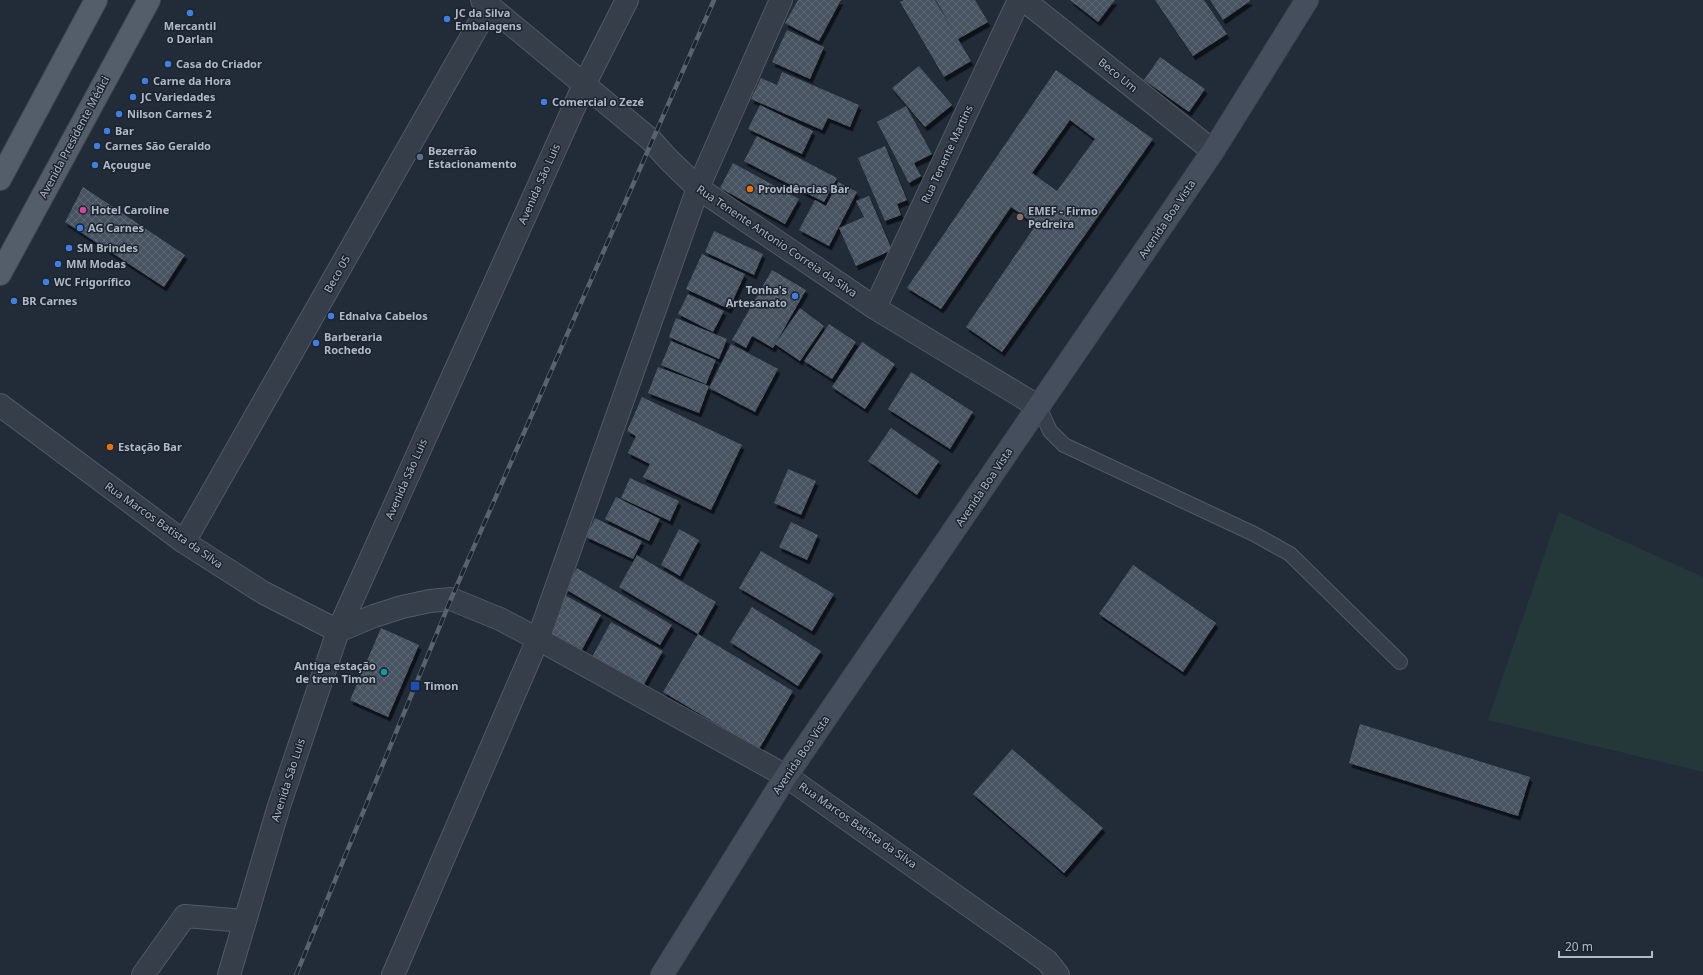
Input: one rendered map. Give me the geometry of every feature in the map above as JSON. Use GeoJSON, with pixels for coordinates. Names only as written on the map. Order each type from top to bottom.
{"type":"FeatureCollection","features":[{"type":"Feature","properties":{"kind":"main road"},"geometry":{"type":"LineString","coordinates":[[0,179],[96,0]]}},
{"type":"Feature","properties":{"kind":"main road","name":"Avenida Presidente Médici"},"geometry":{"type":"LineString","coordinates":[[0,274],[149,0]]}},
{"type":"Feature","properties":{"kind":"street","name":"Avenida São Luis"},"geometry":{"type":"LineString","coordinates":[[229,975],[278,806],[338,631],[584,85],[627,0]]}},
{"type":"Feature","properties":{"kind":"street"},"geometry":{"type":"LineString","coordinates":[[393,975],[538,639],[698,188],[781,0]]}},
{"type":"Feature","properties":{"kind":"street","name":"Rua Tenente Martins"},"geometry":{"type":"LineString","coordinates":[[875,308],[1019,0]]}},
{"type":"Feature","properties":{"kind":"street","name":"Beco Um"},"geometry":{"type":"LineString","coordinates":[[1024,0],[1213,151]]}},
{"type":"Feature","properties":{"kind":"street","name":"Avenida Boa Vista"},"geometry":{"type":"LineString","coordinates":[[662,975],[786,776],[1213,151],[1307,0]]}},
{"type":"Feature","properties":{"kind":"street","name":"Rua Tenente Antonio Correia da Silva"},"geometry":{"type":"LineString","coordinates":[[485,3],[651,140],[698,188],[875,308],[1039,407]]}},
{"type":"Feature","properties":{"kind":"street","name":"Beco 05"},"geometry":{"type":"LineString","coordinates":[[184,542],[485,3]]}},
{"type":"Feature","properties":{"kind":"street","name":"Rua Marcos Batista da Silva"},"geometry":{"type":"LineString","coordinates":[[0,405],[184,542],[264,593],[338,631],[374,616],[402,607],[430,601],[451,599],[500,619],[538,639],[786,776],[1015,938],[1047,962],[1058,975]]}},
{"type":"Feature","properties":{"kind":"street"},"geometry":{"type":"LineString","coordinates":[[143,975],[185,916],[245,921]]}},
{"type":"Feature","properties":{"kind":"lane"},"geometry":{"type":"LineString","coordinates":[[1039,407],[1050,432],[1064,445],[1254,534],[1290,554],[1400,662]]}},
{"type":"Feature","properties":{"kind":"green space"},"geometry":{"type":"Polygon","coordinates":[[[1559,512],[1703,577],[1703,772],[1488,720],[1559,512]]]}},
{"type":"Feature","properties":{"kind":"building"},"geometry":{"type":"Polygon","coordinates":[[[798,0],[841,0],[819,41],[785,23],[798,0]]]}},
{"type":"Feature","properties":{"kind":"building"},"geometry":{"type":"Polygon","coordinates":[[[904,0],[935,0],[952,29],[936,0],[975,0],[988,22],[958,39],[971,61],[944,77],[900,2],[904,0]]]}},
{"type":"Feature","properties":{"kind":"building"},"geometry":{"type":"Polygon","coordinates":[[[1070,0],[1115,0],[1098,22],[1070,0]]]}},
{"type":"Feature","properties":{"kind":"building"},"geometry":{"type":"Polygon","coordinates":[[[1155,0],[1204,0],[1227,34],[1193,56],[1155,0]]]}},
{"type":"Feature","properties":{"kind":"building"},"geometry":{"type":"Polygon","coordinates":[[[1210,0],[1250,0],[1250,1],[1223,20],[1210,0]]]}},
{"type":"Feature","properties":{"kind":"building"},"geometry":{"type":"Polygon","coordinates":[[[787,30],[824,47],[810,79],[772,62],[787,30]]]}},
{"type":"Feature","properties":{"kind":"building"},"geometry":{"type":"Polygon","coordinates":[[[1160,57],[1205,89],[1189,112],[1144,80],[1160,57]]]}},
{"type":"Feature","properties":{"kind":"building"},"geometry":{"type":"Polygon","coordinates":[[[919,66],[952,105],[925,127],[892,88],[919,66]]]}},
{"type":"Feature","properties":{"kind":"building","name":"EMEF - Firmo Pedreira"},"geometry":{"type":"Polygon","coordinates":[[[1056,70],[1153,139],[1002,352],[966,327],[1036,225],[1011,207],[941,309],[907,288],[1056,70]],[[1070,120],[1032,173],[1057,191],[1095,139],[1070,120]]]}},
{"type":"Feature","properties":{"kind":"building"},"geometry":{"type":"Polygon","coordinates":[[[782,72],[859,105],[850,127],[828,118],[822,130],[751,99],[761,78],[777,85],[782,72]]]}},
{"type":"Feature","properties":{"kind":"building"},"geometry":{"type":"Polygon","coordinates":[[[760,105],[813,131],[802,154],[748,129],[760,105]]]}},
{"type":"Feature","properties":{"kind":"building"},"geometry":{"type":"Polygon","coordinates":[[[906,106],[932,154],[914,163],[921,176],[909,183],[877,122],[906,106]]]}},
{"type":"Feature","properties":{"kind":"building"},"geometry":{"type":"Polygon","coordinates":[[[757,136],[837,178],[824,202],[744,161],[757,136]]]}},
{"type":"Feature","properties":{"kind":"building"},"geometry":{"type":"Polygon","coordinates":[[[885,146],[907,200],[897,204],[901,215],[885,221],[858,158],[885,146]]]}},
{"type":"Feature","properties":{"kind":"building"},"geometry":{"type":"Polygon","coordinates":[[[733,163],[799,199],[785,224],[720,188],[733,163]]]}},
{"type":"Feature","properties":{"kind":"building"},"geometry":{"type":"Polygon","coordinates":[[[838,182],[857,192],[829,246],[799,230],[815,200],[826,206],[838,182]]]}},
{"type":"Feature","properties":{"kind":"building"},"geometry":{"type":"Polygon","coordinates":[[[83,187],[185,255],[164,287],[65,222],[83,187]]]}},
{"type":"Feature","properties":{"kind":"building"},"geometry":{"type":"Polygon","coordinates":[[[869,196],[892,250],[856,266],[839,228],[864,217],[856,201],[869,196]]]}},
{"type":"Feature","properties":{"kind":"building"},"geometry":{"type":"Polygon","coordinates":[[[714,231],[763,254],[754,275],[705,252],[714,231]]]}},
{"type":"Feature","properties":{"kind":"building"},"geometry":{"type":"Polygon","coordinates":[[[702,254],[745,274],[729,309],[686,289],[702,254]]]}},
{"type":"Feature","properties":{"kind":"building"},"geometry":{"type":"Polygon","coordinates":[[[772,270],[806,290],[773,348],[752,336],[746,348],[732,340],[772,270]]]}},
{"type":"Feature","properties":{"kind":"building"},"geometry":{"type":"Polygon","coordinates":[[[688,294],[724,311],[713,332],[678,314],[688,294]]]}},
{"type":"Feature","properties":{"kind":"building"},"geometry":{"type":"Polygon","coordinates":[[[800,308],[824,326],[800,361],[775,344],[800,308]]]}},
{"type":"Feature","properties":{"kind":"building"},"geometry":{"type":"Polygon","coordinates":[[[676,318],[727,339],[719,359],[669,337],[676,318]]]}},
{"type":"Feature","properties":{"kind":"building"},"geometry":{"type":"Polygon","coordinates":[[[829,324],[856,342],[832,379],[804,361],[829,324]]]}},
{"type":"Feature","properties":{"kind":"building"},"geometry":{"type":"Polygon","coordinates":[[[671,341],[716,360],[706,384],[661,365],[671,341]]]}},
{"type":"Feature","properties":{"kind":"building"},"geometry":{"type":"Polygon","coordinates":[[[862,342],[895,364],[865,409],[832,387],[862,342]]]}},
{"type":"Feature","properties":{"kind":"building"},"geometry":{"type":"Polygon","coordinates":[[[731,344],[778,369],[755,412],[709,388],[731,344]]]}},
{"type":"Feature","properties":{"kind":"building"},"geometry":{"type":"Polygon","coordinates":[[[658,367],[709,386],[699,413],[648,393],[658,367]]]}},
{"type":"Feature","properties":{"kind":"building"},"geometry":{"type":"Polygon","coordinates":[[[911,372],[973,412],[950,449],[888,409],[911,372]]]}},
{"type":"Feature","properties":{"kind":"building"},"geometry":{"type":"Polygon","coordinates":[[[642,397],[742,445],[711,510],[643,477],[650,464],[628,453],[636,436],[627,431],[642,397]]]}},
{"type":"Feature","properties":{"kind":"building"},"geometry":{"type":"Polygon","coordinates":[[[891,428],[939,461],[917,495],[868,461],[891,428]]]}},
{"type":"Feature","properties":{"kind":"building"},"geometry":{"type":"Polygon","coordinates":[[[788,469],[816,481],[801,515],[774,503],[788,469]]]}},
{"type":"Feature","properties":{"kind":"building"},"geometry":{"type":"Polygon","coordinates":[[[630,478],[679,501],[670,521],[621,498],[630,478]]]}},
{"type":"Feature","properties":{"kind":"building"},"geometry":{"type":"Polygon","coordinates":[[[616,497],[660,519],[649,541],[605,519],[616,497]]]}},
{"type":"Feature","properties":{"kind":"building"},"geometry":{"type":"Polygon","coordinates":[[[595,518],[642,541],[633,559],[586,537],[595,518]]]}},
{"type":"Feature","properties":{"kind":"building"},"geometry":{"type":"Polygon","coordinates":[[[791,522],[818,535],[807,560],[779,547],[791,522]]]}},
{"type":"Feature","properties":{"kind":"building"},"geometry":{"type":"Polygon","coordinates":[[[679,529],[699,540],[680,576],[661,565],[679,529]]]}},
{"type":"Feature","properties":{"kind":"building"},"geometry":{"type":"Polygon","coordinates":[[[761,551],[834,594],[812,631],[739,588],[761,551]]]}},
{"type":"Feature","properties":{"kind":"building"},"geometry":{"type":"Polygon","coordinates":[[[637,555],[716,602],[698,634],[619,587],[637,555]]]}},
{"type":"Feature","properties":{"kind":"building"},"geometry":{"type":"Polygon","coordinates":[[[1133,565],[1216,623],[1183,672],[1099,614],[1133,565]]]}},
{"type":"Feature","properties":{"kind":"building"},"geometry":{"type":"Polygon","coordinates":[[[577,568],[672,625],[660,645],[565,589],[577,568]]]}},
{"type":"Feature","properties":{"kind":"building"},"geometry":{"type":"Polygon","coordinates":[[[563,594],[601,615],[579,655],[541,634],[563,594]]]}},
{"type":"Feature","properties":{"kind":"building"},"geometry":{"type":"Polygon","coordinates":[[[752,607],[821,651],[798,686],[730,642],[752,607]]]}},
{"type":"Feature","properties":{"kind":"building"},"geometry":{"type":"Polygon","coordinates":[[[611,622],[663,651],[643,686],[592,657],[611,622]]]}},
{"type":"Feature","properties":{"kind":"building","name":"Antiga estação de trem Timon"},"geometry":{"type":"Polygon","coordinates":[[[381,628],[419,645],[388,717],[350,700],[381,628]]]}},
{"type":"Feature","properties":{"kind":"building"},"geometry":{"type":"Polygon","coordinates":[[[698,634],[793,691],[759,749],[663,692],[698,634]]]}},
{"type":"Feature","properties":{"kind":"building"},"geometry":{"type":"Polygon","coordinates":[[[1360,724],[1530,777],[1518,816],[1349,763],[1360,724]]]}},
{"type":"Feature","properties":{"kind":"building"},"geometry":{"type":"Polygon","coordinates":[[[1012,749],[1103,828],[1064,873],[973,794],[1012,749]]]}},
{"type":"Feature","properties":{"kind":"railway"},"geometry":{"type":"LineString","coordinates":[[296,975],[451,599],[714,0]]}},
{"type":"Feature","properties":{"kind":"place","name":"Mercantil o Darlan"},"geometry":{"type":"Point","coordinates":[190,13]}},
{"type":"Feature","properties":{"kind":"place","name":"JC da Silva Embalagens"},"geometry":{"type":"Point","coordinates":[447,19]}},
{"type":"Feature","properties":{"kind":"place","name":"Casa do Criador"},"geometry":{"type":"Point","coordinates":[168,64]}},
{"type":"Feature","properties":{"kind":"place","name":"Carne da Hora"},"geometry":{"type":"Point","coordinates":[145,81]}},
{"type":"Feature","properties":{"kind":"place","name":"JC Variedades"},"geometry":{"type":"Point","coordinates":[133,97]}},
{"type":"Feature","properties":{"kind":"place","name":"Comercial o Zezé"},"geometry":{"type":"Point","coordinates":[544,102]}},
{"type":"Feature","properties":{"kind":"place","name":"Nilson Carnes 2"},"geometry":{"type":"Point","coordinates":[119,114]}},
{"type":"Feature","properties":{"kind":"place","name":"Bar"},"geometry":{"type":"Point","coordinates":[107,131]}},
{"type":"Feature","properties":{"kind":"place","name":"Carnes São Geraldo"},"geometry":{"type":"Point","coordinates":[97,146]}},
{"type":"Feature","properties":{"kind":"place","name":"Bezerrão Estacionamento"},"geometry":{"type":"Point","coordinates":[420,157]}},
{"type":"Feature","properties":{"kind":"place","name":"Açougue"},"geometry":{"type":"Point","coordinates":[95,165]}},
{"type":"Feature","properties":{"kind":"place","name":"Providências Bar"},"geometry":{"type":"Point","coordinates":[750,189]}},
{"type":"Feature","properties":{"kind":"place","name":"Hotel Caroline"},"geometry":{"type":"Point","coordinates":[83,210]}},
{"type":"Feature","properties":{"kind":"place","name":"EMEF - Firmo Pedreira"},"geometry":{"type":"Point","coordinates":[1020,217]}},
{"type":"Feature","properties":{"kind":"place","name":"AG Carnes"},"geometry":{"type":"Point","coordinates":[80,228]}},
{"type":"Feature","properties":{"kind":"place","name":"SM Brindes"},"geometry":{"type":"Point","coordinates":[69,248]}},
{"type":"Feature","properties":{"kind":"place","name":"MM Modas"},"geometry":{"type":"Point","coordinates":[58,264]}},
{"type":"Feature","properties":{"kind":"place","name":"WC Frigorífico"},"geometry":{"type":"Point","coordinates":[46,282]}},
{"type":"Feature","properties":{"kind":"place","name":"Tonha's Artesanato"},"geometry":{"type":"Point","coordinates":[795,296]}},
{"type":"Feature","properties":{"kind":"place","name":"BR Carnes"},"geometry":{"type":"Point","coordinates":[14,301]}},
{"type":"Feature","properties":{"kind":"place","name":"Ednalva Cabelos"},"geometry":{"type":"Point","coordinates":[331,316]}},
{"type":"Feature","properties":{"kind":"place","name":"Barberaria Rochedo"},"geometry":{"type":"Point","coordinates":[316,343]}},
{"type":"Feature","properties":{"kind":"place","name":"Estação Bar"},"geometry":{"type":"Point","coordinates":[110,447]}},
{"type":"Feature","properties":{"kind":"place","name":"Antiga estação de trem Timon"},"geometry":{"type":"Point","coordinates":[384,672]}},
{"type":"Feature","properties":{"kind":"place","name":"Timon"},"geometry":{"type":"Point","coordinates":[415,686]}}]}
